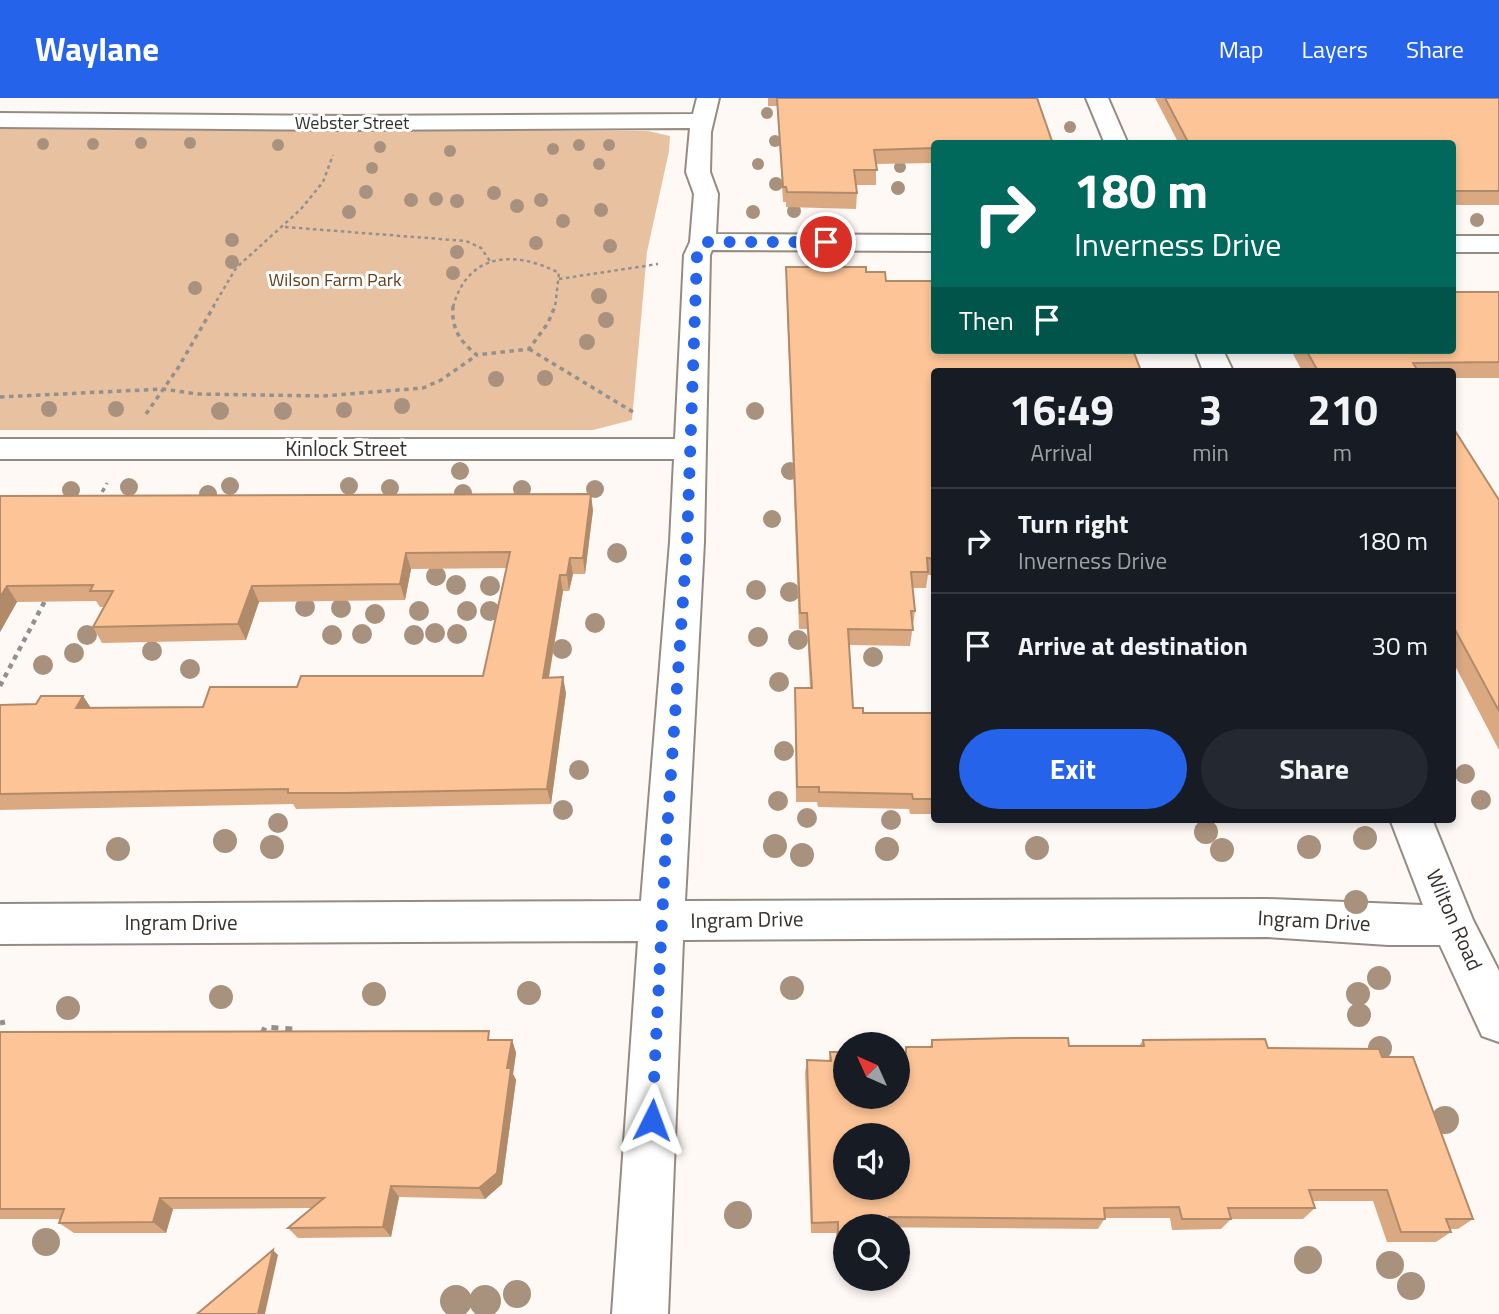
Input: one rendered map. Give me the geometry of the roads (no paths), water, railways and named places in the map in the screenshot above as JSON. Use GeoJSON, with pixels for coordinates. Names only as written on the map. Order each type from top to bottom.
{"type":"FeatureCollection","features":[{"type":"Feature","properties":{"kind":"street"},"geometry":{"type":"LineString","coordinates":[[307,122],[319,98]]}},
{"type":"Feature","properties":{"kind":"street"},"geometry":{"type":"LineString","coordinates":[[1097,98],[1115,140]]}},
{"type":"Feature","properties":{"kind":"street"},"geometry":{"type":"LineString","coordinates":[[640,1314],[691,449],[697,255],[703,242],[706,194],[698,172],[700,132],[706,110]]}},
{"type":"Feature","properties":{"kind":"street","name":"Webster Street"},"geometry":{"type":"LineString","coordinates":[[0,120],[349,123],[706,110]]}},
{"type":"Feature","properties":{"kind":"street"},"geometry":{"type":"LineString","coordinates":[[703,242],[931,243]]}},
{"type":"Feature","properties":{"kind":"street"},"geometry":{"type":"LineString","coordinates":[[1456,244],[1499,244]]}},
{"type":"Feature","properties":{"kind":"street","name":"Kinlock Street"},"geometry":{"type":"LineString","coordinates":[[0,449],[691,449]]}},
{"type":"Feature","properties":{"kind":"street","name":"Wilton Road"},"geometry":{"type":"LineString","coordinates":[[1413,823],[1453,925],[1499,1020]]}},
{"type":"Feature","properties":{"kind":"street","name":"Ingram Drive"},"geometry":{"type":"LineString","coordinates":[[0,924],[661,923],[817,918],[1267,918],[1388,925],[1453,925]]}},
{"type":"Feature","properties":{"kind":"park label","name":"Wilson Farm Park"},"geometry":{"type":"Point","coordinates":[335,280]}}]}
